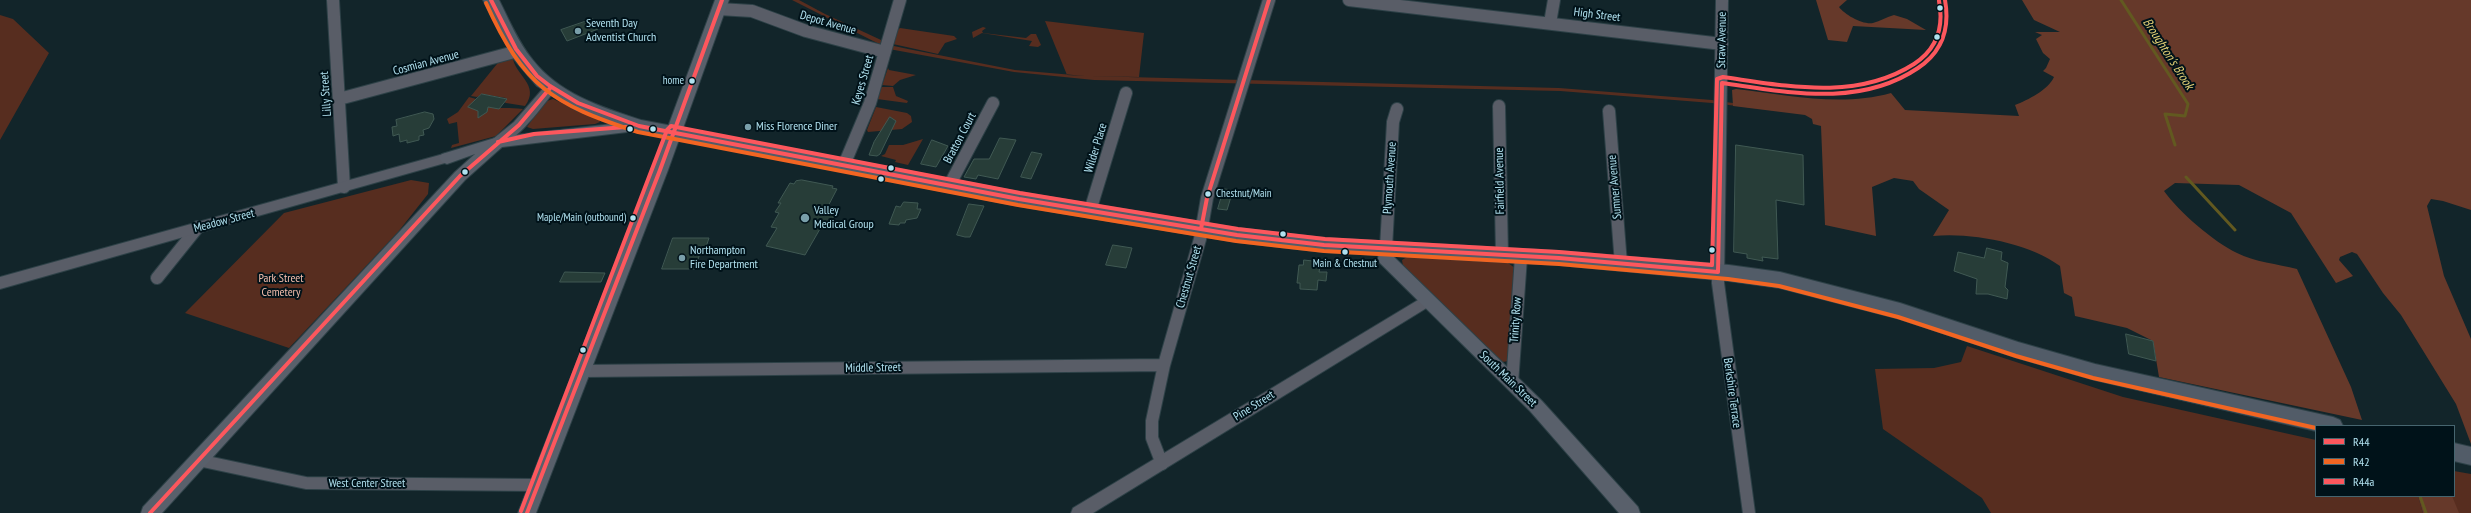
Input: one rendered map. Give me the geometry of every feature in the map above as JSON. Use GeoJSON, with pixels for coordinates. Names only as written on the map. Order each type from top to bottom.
{"type":"FeatureCollection","features":[{"type":"Feature","properties":{"kind":"highway"},"geometry":{"type":"LineString","coordinates":[[490,0],[518,51],[532,71],[550,87],[593,111],[639,126],[950,186],[1201,230],[1286,242],[1502,255],[1718,272],[1802,285],[1900,311],[2018,350],[2095,372],[2329,425]]}},
{"type":"Feature","properties":{"kind":"highway"},"geometry":{"type":"LineString","coordinates":[[2455,452],[2471,456]]}},
{"type":"Feature","properties":{"kind":"main road"},"geometry":{"type":"LineString","coordinates":[[527,513],[721,5]]}},
{"type":"Feature","properties":{"kind":"main road"},"geometry":{"type":"LineString","coordinates":[[447,158],[498,142],[534,134],[639,126]]}},
{"type":"Feature","properties":{"kind":"main road"},"geometry":{"type":"LineString","coordinates":[[150,513],[475,162],[498,142]]}},
{"type":"Feature","properties":{"kind":"main road"},"geometry":{"type":"LineString","coordinates":[[447,158],[466,158],[475,162]]}},
{"type":"Feature","properties":{"kind":"main road","name":"South Main Street"},"geometry":{"type":"LineString","coordinates":[[1386,248],[1386,259],[1536,406],[1631,513]]}},
{"type":"Feature","properties":{"kind":"street","name":"Lilly Street"},"geometry":{"type":"LineString","coordinates":[[332,0],[344,187]]}},
{"type":"Feature","properties":{"kind":"street","name":"Keyes Street"},"geometry":{"type":"LineString","coordinates":[[844,165],[867,113],[900,0]]}},
{"type":"Feature","properties":{"kind":"street","name":"Chestnut Street"},"geometry":{"type":"LineString","coordinates":[[1162,464],[1151,432],[1164,365],[1201,230],[1202,218],[1207,198],[1269,0]]}},
{"type":"Feature","properties":{"kind":"street","name":"High Street"},"geometry":{"type":"LineString","coordinates":[[1349,0],[1722,44]]}},
{"type":"Feature","properties":{"kind":"street"},"geometry":{"type":"LineString","coordinates":[[1550,23],[1554,0]]}},
{"type":"Feature","properties":{"kind":"street","name":"Straw Avenue"},"geometry":{"type":"LineString","coordinates":[[1718,272],[1722,0]]}},
{"type":"Feature","properties":{"kind":"street","name":"Depot Avenue"},"geometry":{"type":"LineString","coordinates":[[721,5],[752,11],[806,31],[885,52]]}},
{"type":"Feature","properties":{"kind":"street","name":"Cosmian Avenue"},"geometry":{"type":"LineString","coordinates":[[339,99],[518,51]]}},
{"type":"Feature","properties":{"kind":"street"},"geometry":{"type":"LineString","coordinates":[[498,142],[519,125],[550,87]]}},
{"type":"Feature","properties":{"kind":"street","name":"Wilder Place"},"geometry":{"type":"LineString","coordinates":[[1090,211],[1126,93]]}},
{"type":"Feature","properties":{"kind":"street","name":"Bratton Court"},"geometry":{"type":"LineString","coordinates":[[950,186],[993,103]]}},
{"type":"Feature","properties":{"kind":"street","name":"Fairfield Avenue"},"geometry":{"type":"LineString","coordinates":[[1499,106],[1502,255]]}},
{"type":"Feature","properties":{"kind":"street","name":"Plymouth Avenue"},"geometry":{"type":"LineString","coordinates":[[1386,248],[1393,122],[1397,109]]}},
{"type":"Feature","properties":{"kind":"street","name":"Sumner Avenue"},"geometry":{"type":"LineString","coordinates":[[1609,110],[1620,264]]}},
{"type":"Feature","properties":{"kind":"street","name":"Meadow Street"},"geometry":{"type":"LineString","coordinates":[[0,283],[447,158]]}},
{"type":"Feature","properties":{"kind":"street"},"geometry":{"type":"LineString","coordinates":[[157,278],[198,228]]}},
{"type":"Feature","properties":{"kind":"street","name":"Trinity Row"},"geometry":{"type":"LineString","coordinates":[[1512,384],[1521,257]]}},
{"type":"Feature","properties":{"kind":"street","name":"Berkshire Terrace"},"geometry":{"type":"LineString","coordinates":[[1718,272],[1720,301],[1749,513]]}},
{"type":"Feature","properties":{"kind":"street","name":"Pine Street"},"geometry":{"type":"LineString","coordinates":[[1079,513],[1162,464],[1299,377],[1428,300]]}},
{"type":"Feature","properties":{"kind":"street","name":"Middle Street"},"geometry":{"type":"LineString","coordinates":[[582,371],[1164,365]]}},
{"type":"Feature","properties":{"kind":"street","name":"West Center Street"},"geometry":{"type":"LineString","coordinates":[[198,460],[284,480],[306,483],[538,485]]}},
{"type":"Feature","properties":{"kind":"green space"},"geometry":{"type":"Polygon","coordinates":[[[792,0],[799,0],[825,14],[894,46],[1015,70],[1067,74],[1045,21],[1144,33],[1139,77],[1088,76],[1559,88],[1712,100],[1837,118],[1712,103],[1560,91],[1094,80],[1014,72],[889,49],[792,0]]]}},
{"type":"Feature","properties":{"kind":"green space"},"geometry":{"type":"Polygon","coordinates":[[[0,15],[13,19],[49,53],[0,140],[0,15]]]}},
{"type":"Feature","properties":{"kind":"green space"},"geometry":{"type":"Polygon","coordinates":[[[983,27],[986,28],[982,31],[983,33],[1026,38],[1031,34],[1036,34],[1041,45],[1038,47],[1029,46],[1032,41],[982,33],[973,38],[972,32],[983,27]]]}},
{"type":"Feature","properties":{"kind":"green space"},"geometry":{"type":"Polygon","coordinates":[[[900,28],[954,36],[957,39],[945,43],[938,54],[893,44],[897,30],[900,28]]]}},
{"type":"Feature","properties":{"kind":"green space"},"geometry":{"type":"Polygon","coordinates":[[[513,58],[514,64],[525,80],[530,92],[529,99],[525,106],[506,103],[504,102],[506,98],[482,94],[477,97],[471,96],[501,59],[513,58]]]}},
{"type":"Feature","properties":{"kind":"green space"},"geometry":{"type":"Polygon","coordinates":[[[888,68],[889,70],[916,75],[900,80],[893,86],[882,85],[888,68]]]}},
{"type":"Feature","properties":{"kind":"green space"},"geometry":{"type":"Polygon","coordinates":[[[893,87],[896,96],[908,101],[907,103],[877,99],[879,88],[893,87]]]}},
{"type":"Feature","properties":{"kind":"green space"},"geometry":{"type":"Polygon","coordinates":[[[469,97],[476,99],[469,107],[478,111],[478,114],[487,112],[488,107],[523,109],[496,136],[451,148],[452,145],[459,143],[457,122],[449,124],[447,119],[458,112],[469,97]]]}},
{"type":"Feature","properties":{"kind":"green space"},"geometry":{"type":"Polygon","coordinates":[[[553,99],[599,120],[600,122],[595,124],[533,129],[527,127],[544,102],[553,99]]]}},
{"type":"Feature","properties":{"kind":"green space"},"geometry":{"type":"Polygon","coordinates":[[[876,107],[907,113],[911,116],[912,122],[902,129],[868,132],[867,130],[876,107]]]}},
{"type":"Feature","properties":{"kind":"green space"},"geometry":{"type":"Polygon","coordinates":[[[923,139],[908,165],[895,162],[896,160],[881,156],[885,154],[889,145],[903,145],[923,139]]]}},
{"type":"Feature","properties":{"kind":"green space","name":"Park Street Cemetery"},"geometry":{"type":"Polygon","coordinates":[[[411,180],[429,183],[428,194],[398,232],[289,348],[185,313],[284,213],[411,180]]]}},
{"type":"Feature","properties":{"kind":"green space"},"geometry":{"type":"Polygon","coordinates":[[[1407,257],[1508,263],[1515,268],[1509,361],[1502,362],[1403,266],[1402,260],[1407,257]]]}},
{"type":"Feature","properties":{"kind":"green space"},"geometry":{"type":"Polygon","coordinates":[[[1967,346],[2123,397],[2315,440],[2315,497],[2418,497],[2423,513],[1991,513],[1982,498],[1883,429],[1875,369],[1934,368],[1961,362],[1967,346]]]}},
{"type":"Feature","properties":{"kind":"green space"},"geometry":{"type":"Polygon","coordinates":[[[2455,471],[2471,474],[2471,513],[2458,513],[2451,497],[2455,497],[2455,471]]]}},
{"type":"Feature","properties":{"kind":"shaded area"},"geometry":{"type":"Polygon","coordinates":[[[1816,0],[1847,0],[1839,7],[1859,21],[1873,23],[1894,15],[1907,19],[1926,30],[1853,26],[1847,42],[1828,40],[1816,0]]]}},
{"type":"Feature","properties":{"kind":"shaded area"},"geometry":{"type":"Polygon","coordinates":[[[2022,0],[2471,0],[2471,210],[2443,201],[2431,199],[2427,206],[2444,276],[2471,339],[2471,444],[2456,404],[2401,315],[2383,293],[2357,254],[2352,252],[2340,257],[2339,260],[2353,276],[2336,283],[2291,213],[2239,185],[2175,183],[2164,191],[2178,208],[2198,226],[2228,248],[2251,259],[2297,269],[2351,387],[2362,420],[2159,377],[2153,341],[2127,328],[2075,316],[2072,297],[2064,293],[2060,266],[2047,258],[2016,245],[1965,236],[1933,236],[1949,210],[1919,189],[1913,181],[1894,178],[1872,187],[1876,236],[1825,225],[1821,126],[1813,124],[1812,119],[1805,115],[1733,106],[1732,90],[1736,89],[1794,97],[1833,99],[1853,99],[1891,93],[1905,110],[2019,116],[2015,105],[2042,90],[2054,77],[2043,71],[2050,59],[2043,53],[2036,39],[2042,35],[2035,32],[2060,32],[2034,20],[2022,0]]]}},
{"type":"Feature","properties":{"kind":"shaded area"},"geometry":{"type":"Polygon","coordinates":[[[2418,497],[2452,497],[2459,513],[2423,513],[2418,497]]]}},
{"type":"Feature","properties":{"kind":"building","name":"Seventh Day Adventist Church"},"geometry":{"type":"Polygon","coordinates":[[[593,19],[598,29],[567,41],[561,30],[593,19]]]}},
{"type":"Feature","properties":{"kind":"building"},"geometry":{"type":"Polygon","coordinates":[[[482,94],[507,99],[499,109],[488,107],[487,112],[478,118],[478,111],[468,107],[482,94]]]}},
{"type":"Feature","properties":{"kind":"building"},"geometry":{"type":"Polygon","coordinates":[[[425,112],[433,114],[434,119],[429,128],[423,130],[424,135],[419,136],[419,140],[407,143],[407,140],[400,142],[399,134],[393,136],[392,127],[397,126],[396,120],[425,112]]]}},
{"type":"Feature","properties":{"kind":"building"},"geometry":{"type":"Polygon","coordinates":[[[890,117],[896,121],[880,154],[877,156],[869,155],[874,142],[890,117]]]}},
{"type":"Feature","properties":{"kind":"building"},"geometry":{"type":"Polygon","coordinates":[[[1000,138],[1016,140],[998,179],[978,175],[976,179],[964,177],[974,159],[989,159],[1000,138]]]}},
{"type":"Feature","properties":{"kind":"building"},"geometry":{"type":"Polygon","coordinates":[[[932,140],[948,146],[936,167],[921,164],[932,140]]]}},
{"type":"Feature","properties":{"kind":"building"},"geometry":{"type":"Polygon","coordinates":[[[1736,145],[1803,155],[1804,205],[1776,200],[1778,259],[1762,257],[1763,261],[1747,258],[1747,254],[1734,252],[1736,145]]]}},
{"type":"Feature","properties":{"kind":"building"},"geometry":{"type":"Polygon","coordinates":[[[1032,152],[1042,154],[1031,179],[1021,177],[1032,152]]]}},
{"type":"Feature","properties":{"kind":"building","name":"Valley Medical Group"},"geometry":{"type":"Polygon","coordinates":[[[802,180],[833,186],[832,188],[837,189],[825,212],[835,214],[830,223],[824,222],[805,255],[766,246],[777,228],[771,227],[779,213],[775,212],[781,203],[778,203],[790,183],[794,184],[796,181],[802,180]]]}},
{"type":"Feature","properties":{"kind":"building"},"geometry":{"type":"Polygon","coordinates":[[[1224,189],[1233,190],[1227,210],[1218,209],[1224,189]]]}},
{"type":"Feature","properties":{"kind":"building"},"geometry":{"type":"Polygon","coordinates":[[[904,202],[918,203],[917,209],[921,209],[917,218],[906,220],[905,223],[900,223],[899,225],[889,224],[896,206],[900,207],[904,202]]]}},
{"type":"Feature","properties":{"kind":"building"},"geometry":{"type":"Polygon","coordinates":[[[969,204],[984,206],[970,237],[957,235],[969,204]]]}},
{"type":"Feature","properties":{"kind":"building","name":"Northampton Fire Department"},"geometry":{"type":"Polygon","coordinates":[[[673,238],[709,238],[706,247],[702,247],[695,269],[662,269],[673,238]]]}},
{"type":"Feature","properties":{"kind":"building"},"geometry":{"type":"Polygon","coordinates":[[[1113,245],[1132,248],[1126,268],[1106,265],[1113,245]]]}},
{"type":"Feature","properties":{"kind":"building"},"geometry":{"type":"Polygon","coordinates":[[[1987,248],[2002,252],[2001,260],[2008,263],[2005,287],[2008,290],[2007,299],[1988,294],[1976,294],[1977,279],[1954,271],[1958,252],[1984,258],[1987,248]]]}},
{"type":"Feature","properties":{"kind":"building"},"geometry":{"type":"Polygon","coordinates":[[[1304,260],[1321,262],[1319,272],[1327,272],[1326,281],[1318,280],[1317,290],[1300,289],[1300,283],[1297,283],[1299,265],[1303,265],[1304,260]]]}},
{"type":"Feature","properties":{"kind":"building"},"geometry":{"type":"Polygon","coordinates":[[[565,272],[605,273],[601,282],[560,282],[565,272]]]}},
{"type":"Feature","properties":{"kind":"building"},"geometry":{"type":"Polygon","coordinates":[[[2126,334],[2153,341],[2156,361],[2129,354],[2126,334]]]}},
{"type":"Feature","properties":{"kind":"waterway","name":"Broughton's Brook"},"geometry":{"type":"LineString","coordinates":[[2121,0],[2188,104],[2185,116],[2165,114],[2175,145]]}},
{"type":"Feature","properties":{"kind":"waterway","name":"Broughton's Brook"},"geometry":{"type":"LineString","coordinates":[[2186,177],[2235,230]]}},
{"type":"Feature","properties":{"kind":"waterway","name":"Broughton's Brook"},"geometry":{"type":"LineString","coordinates":[[2420,497],[2426,513]]}},
{"type":"Feature","properties":{"kind":"transit line","name":"R44"},"geometry":{"type":"LineString","coordinates":[[491,0],[516,49],[526,64],[537,76],[563,95],[578,103],[639,126],[1019,199],[1237,235],[1324,245],[1559,258],[1718,272]]}},
{"type":"Feature","properties":{"kind":"transit line","name":"R44"},"geometry":{"type":"LineString","coordinates":[[527,513],[660,170],[722,0]]}},
{"type":"Feature","properties":{"kind":"transit line","name":"R44"},"geometry":{"type":"LineString","coordinates":[[1201,229],[1207,198],[1269,0]]}},
{"type":"Feature","properties":{"kind":"transit line","name":"R44"},"geometry":{"type":"LineString","coordinates":[[1722,83],[1802,93],[1828,94],[1854,93],[1879,88],[1903,78],[1933,57],[1942,42],[1947,26],[1947,9],[1945,0]]}},
{"type":"Feature","properties":{"kind":"transit line","name":"R44a"},"geometry":{"type":"LineString","coordinates":[[521,511],[667,130],[671,126],[1020,193],[1238,229],[1325,239],[1559,252],[1712,265],[1717,79],[1723,77],[1826,89],[1851,87],[1876,82],[1900,73],[1922,59],[1933,47],[1941,25],[1941,9],[1939,1]]}},
{"type":"Feature","properties":{"kind":"transit line","name":"R42"},"geometry":{"type":"LineString","coordinates":[[486,3],[502,36],[516,60],[533,80],[545,91],[574,108],[638,132],[1018,205],[1236,241],[1324,251],[1559,264],[1728,279],[1779,286],[1898,317],[2016,356],[2093,378],[2315,428]]}},
{"type":"Feature","properties":{"kind":"transit line","name":"R44"},"geometry":{"type":"LineString","coordinates":[[1718,272],[1722,83]]}},
{"type":"Feature","properties":{"kind":"transit line","name":"R44"},"geometry":{"type":"LineString","coordinates":[[150,513],[460,176],[519,125],[551,87]]}},
{"type":"Feature","properties":{"kind":"transit line","name":"R44"},"geometry":{"type":"LineString","coordinates":[[498,142],[534,134],[626,127]]}},
{"type":"Feature","properties":{"kind":"place","name":"Seventh Day Adventist Church"},"geometry":{"type":"Point","coordinates":[578,31]}},
{"type":"Feature","properties":{"kind":"place","name":"home"},"geometry":{"type":"Point","coordinates":[692,81]}},
{"type":"Feature","properties":{"kind":"place","name":"Miss Florence Diner"},"geometry":{"type":"Point","coordinates":[748,127]}},
{"type":"Feature","properties":{"kind":"place","name":"Chestnut/Main"},"geometry":{"type":"Point","coordinates":[1208,194]}},
{"type":"Feature","properties":{"kind":"place","name":"Maple/Main (outbound)"},"geometry":{"type":"Point","coordinates":[633,218]}},
{"type":"Feature","properties":{"kind":"place","name":"Valley Medical Group"},"geometry":{"type":"Point","coordinates":[805,218]}},
{"type":"Feature","properties":{"kind":"place","name":"Main & Chestnut"},"geometry":{"type":"Point","coordinates":[1345,252]}},
{"type":"Feature","properties":{"kind":"place","name":"Northampton Fire Department"},"geometry":{"type":"Point","coordinates":[682,258]}}]}
